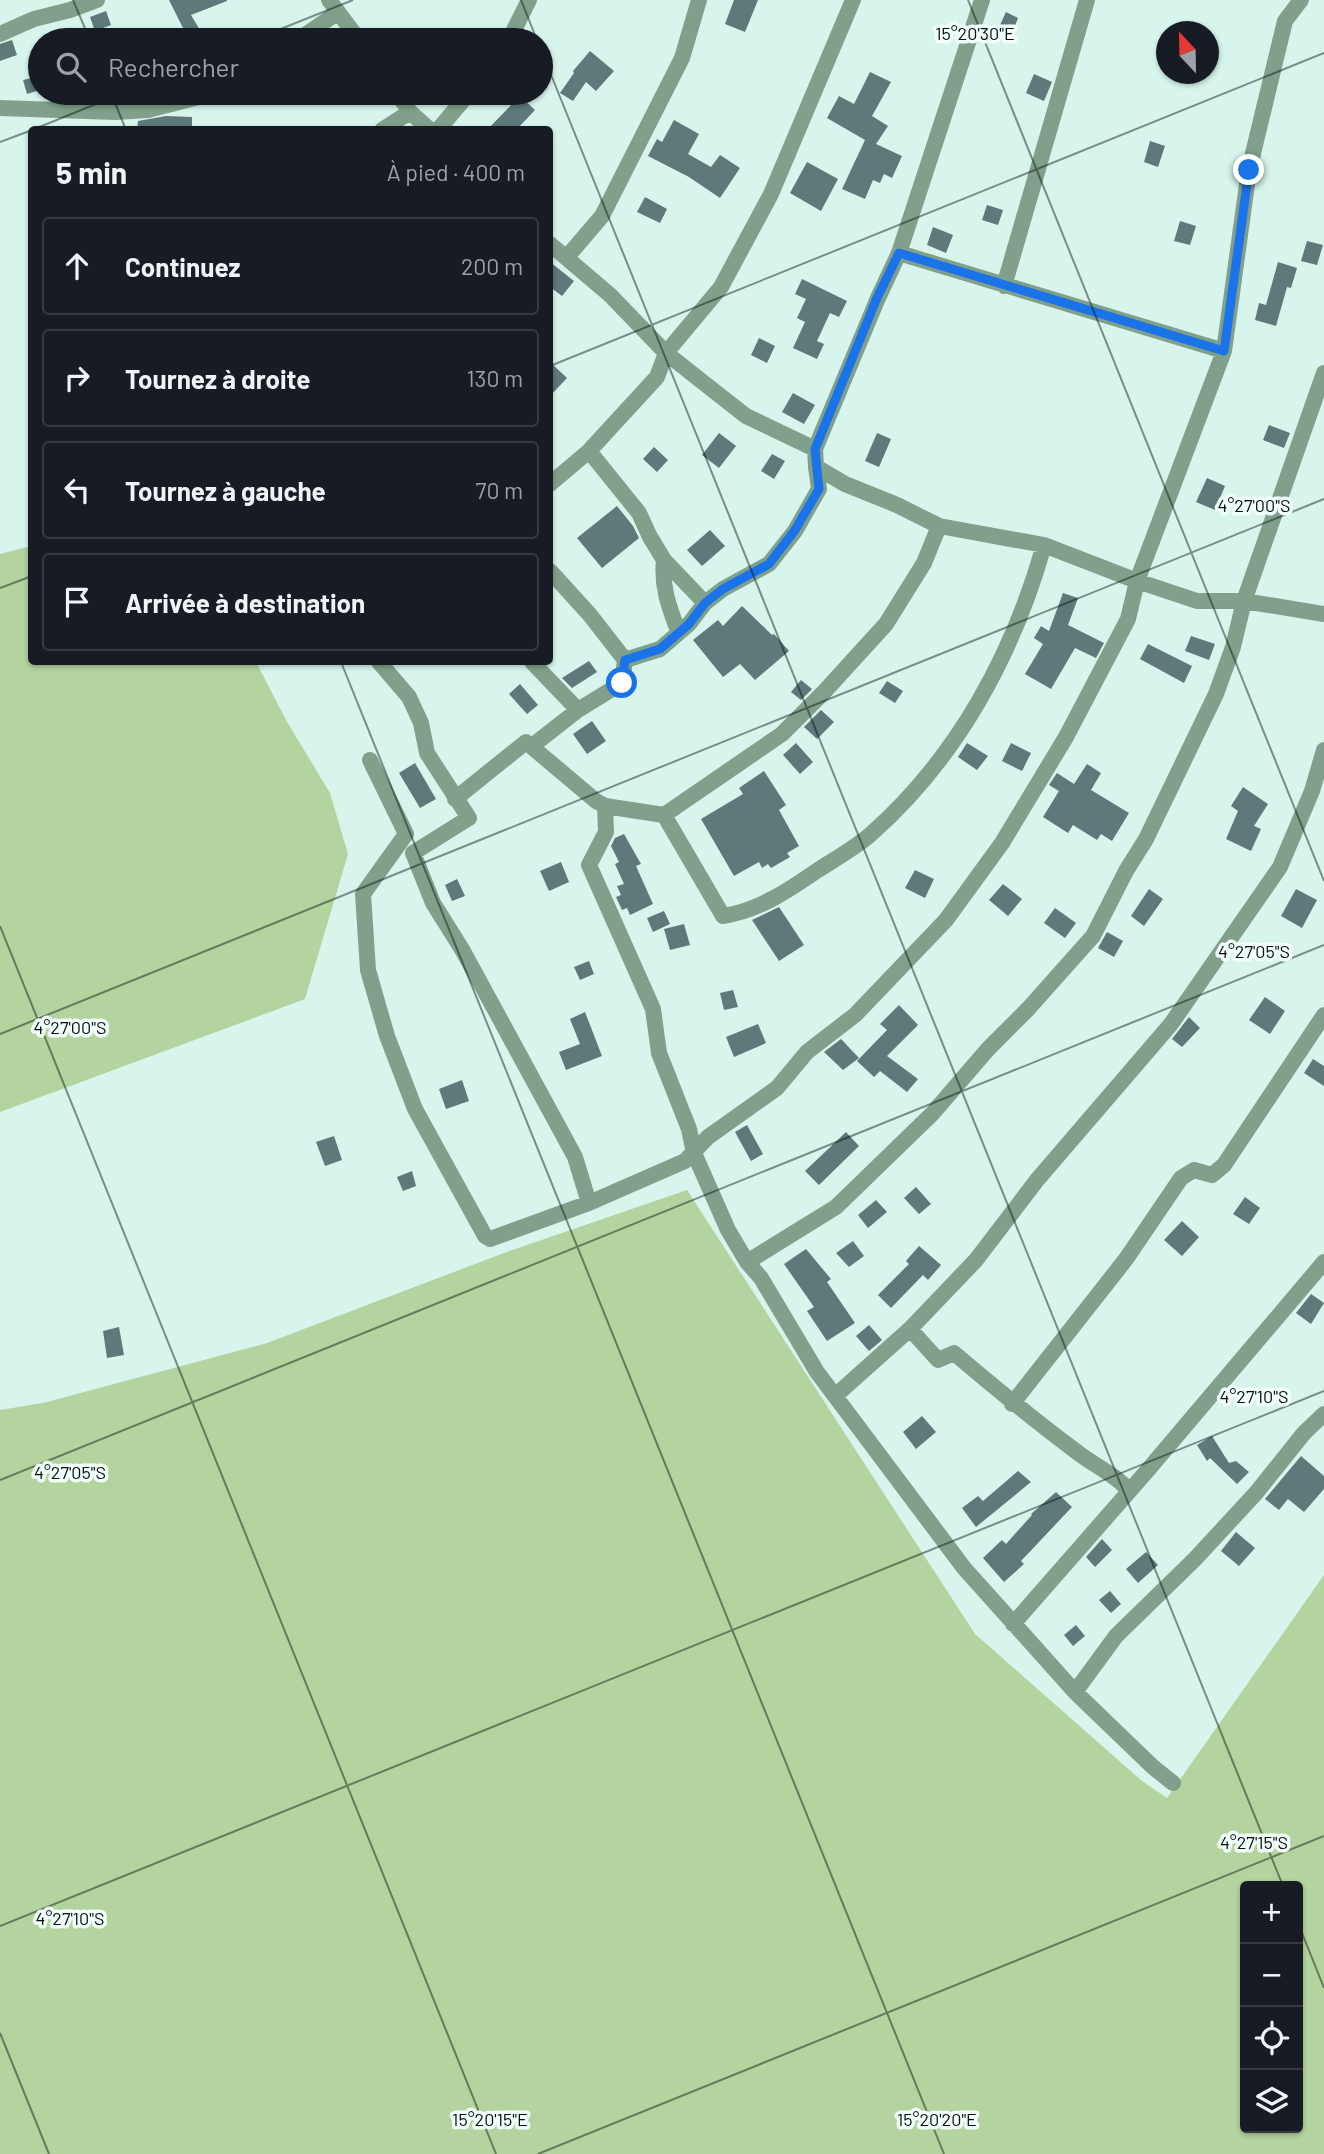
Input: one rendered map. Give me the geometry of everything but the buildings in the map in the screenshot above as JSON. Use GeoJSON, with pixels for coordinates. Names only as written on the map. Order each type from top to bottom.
{"type":"FeatureCollection","features":[{"type":"Feature","properties":{"kind":"street"},"geometry":{"type":"LineString","coordinates":[[0,33],[34,19],[97,0]]}},
{"type":"Feature","properties":{"kind":"street"},"geometry":{"type":"LineString","coordinates":[[515,28],[528,0]]}},
{"type":"Feature","properties":{"kind":"street"},"geometry":{"type":"LineString","coordinates":[[567,257],[602,216],[682,58],[699,0]]}},
{"type":"Feature","properties":{"kind":"street"},"geometry":{"type":"LineString","coordinates":[[553,482],[589,452],[657,377],[666,353],[721,288],[771,194],[853,0]]}},
{"type":"Feature","properties":{"kind":"street"},"geometry":{"type":"LineString","coordinates":[[625,660],[660,649],[689,624],[705,603],[723,589],[769,564],[795,530],[819,489],[815,449],[877,298],[899,253],[982,0]]}},
{"type":"Feature","properties":{"kind":"street"},"geometry":{"type":"LineString","coordinates":[[1004,286],[1087,0]]}},
{"type":"Feature","properties":{"kind":"street"},"geometry":{"type":"LineString","coordinates":[[406,834],[363,894],[368,970],[387,1036],[415,1109],[485,1236],[490,1239],[589,1202],[685,1161],[708,1137],[776,1088],[801,1058],[855,1015],[946,920],[1002,843],[1066,737],[1128,619],[1137,581],[1224,351],[1249,170],[1285,21],[1301,0]]}},
{"type":"Feature","properties":{"kind":"street"},"geometry":{"type":"LineString","coordinates":[[310,28],[333,6],[350,28]]}},
{"type":"Feature","properties":{"kind":"street"},"geometry":{"type":"LineString","coordinates":[[0,108],[115,112],[137,111],[163,105]]}},
{"type":"Feature","properties":{"kind":"street"},"geometry":{"type":"LineString","coordinates":[[405,105],[426,126]]}},
{"type":"Feature","properties":{"kind":"street"},"geometry":{"type":"LineString","coordinates":[[441,126],[459,105]]}},
{"type":"Feature","properties":{"kind":"street"},"geometry":{"type":"LineString","coordinates":[[388,126],[410,112]]}},
{"type":"Feature","properties":{"kind":"street"},"geometry":{"type":"LineString","coordinates":[[553,246],[610,295],[666,353],[746,415],[815,449]]}},
{"type":"Feature","properties":{"kind":"street"},"geometry":{"type":"LineString","coordinates":[[899,253],[1224,351]]}},
{"type":"Feature","properties":{"kind":"street"},"geometry":{"type":"LineString","coordinates":[[747,1262],[836,1208],[932,1114],[1093,936],[1126,870],[1146,839],[1216,694],[1233,647],[1244,601],[1324,373]]}},
{"type":"Feature","properties":{"kind":"street"},"geometry":{"type":"LineString","coordinates":[[589,452],[639,513],[664,560],[705,603]]}},
{"type":"Feature","properties":{"kind":"street"},"geometry":{"type":"LineString","coordinates":[[816,467],[845,484],[939,526],[1044,545],[1197,601],[1244,601],[1324,614]]}},
{"type":"Feature","properties":{"kind":"street"},"geometry":{"type":"LineString","coordinates":[[455,799],[526,742],[605,806],[664,816],[782,734],[824,692],[886,624],[924,563],[939,526]]}},
{"type":"Feature","properties":{"kind":"street"},"geometry":{"type":"LineString","coordinates":[[664,816],[723,916],[739,914],[785,892],[869,836],[932,772],[990,684],[1031,590],[1044,545]]}},
{"type":"Feature","properties":{"kind":"street"},"geometry":{"type":"LineString","coordinates":[[664,560],[662,578],[678,631]]}},
{"type":"Feature","properties":{"kind":"street"},"geometry":{"type":"LineString","coordinates":[[532,746],[578,710],[622,683],[625,660],[590,615],[553,574]]}},
{"type":"Feature","properties":{"kind":"street"},"geometry":{"type":"LineString","coordinates":[[382,665],[409,697],[421,723],[427,752],[469,818],[413,853]]}},
{"type":"Feature","properties":{"kind":"street"},"geometry":{"type":"LineString","coordinates":[[535,665],[578,710]]}},
{"type":"Feature","properties":{"kind":"street"},"geometry":{"type":"LineString","coordinates":[[835,1396],[910,1329],[976,1261],[1037,1180],[1171,1024],[1280,867],[1312,790],[1324,750]]}},
{"type":"Feature","properties":{"kind":"street"},"geometry":{"type":"LineString","coordinates":[[370,760],[406,834],[433,903],[463,951],[575,1157],[589,1202]]}},
{"type":"Feature","properties":{"kind":"street"},"geometry":{"type":"LineString","coordinates":[[605,806],[606,832],[589,864],[653,1009],[659,1053],[689,1129],[694,1153],[728,1230],[747,1262],[761,1278],[817,1372],[964,1568],[1075,1692],[1173,1783]]}},
{"type":"Feature","properties":{"kind":"street"},"geometry":{"type":"LineString","coordinates":[[1012,1404],[1126,1259],[1181,1178],[1194,1170],[1212,1175],[1224,1165],[1324,1014]]}},
{"type":"Feature","properties":{"kind":"street"},"geometry":{"type":"LineString","coordinates":[[1013,1624],[1324,1262]]}},
{"type":"Feature","properties":{"kind":"street"},"geometry":{"type":"LineString","coordinates":[[910,1329],[938,1360],[954,1353],[1012,1404],[1096,1467],[1121,1482],[1129,1491]]}},
{"type":"Feature","properties":{"kind":"street"},"geometry":{"type":"LineString","coordinates":[[1075,1692],[1116,1636],[1195,1559],[1324,1413]]}},
{"type":"Feature","properties":{"kind":"green space"},"geometry":{"type":"Polygon","coordinates":[[[28,547],[28,665],[258,665],[286,720],[330,793],[348,854],[305,999],[0,1112],[0,554],[28,547]]]}},
{"type":"Feature","properties":{"kind":"green space"},"geometry":{"type":"Polygon","coordinates":[[[687,1190],[975,1634],[1142,1781],[1167,1798],[1324,1575],[1324,2154],[0,2154],[0,1410],[43,1403],[267,1343],[504,1253],[687,1190]]]}},
{"type":"Feature","properties":{"kind":"route"},"geometry":{"type":"LineString","coordinates":[[622,683],[625,660],[660,649],[689,624],[705,603],[723,589],[769,564],[795,530],[819,489],[815,449],[877,298],[899,253],[1224,351],[1249,170]]}}]}
